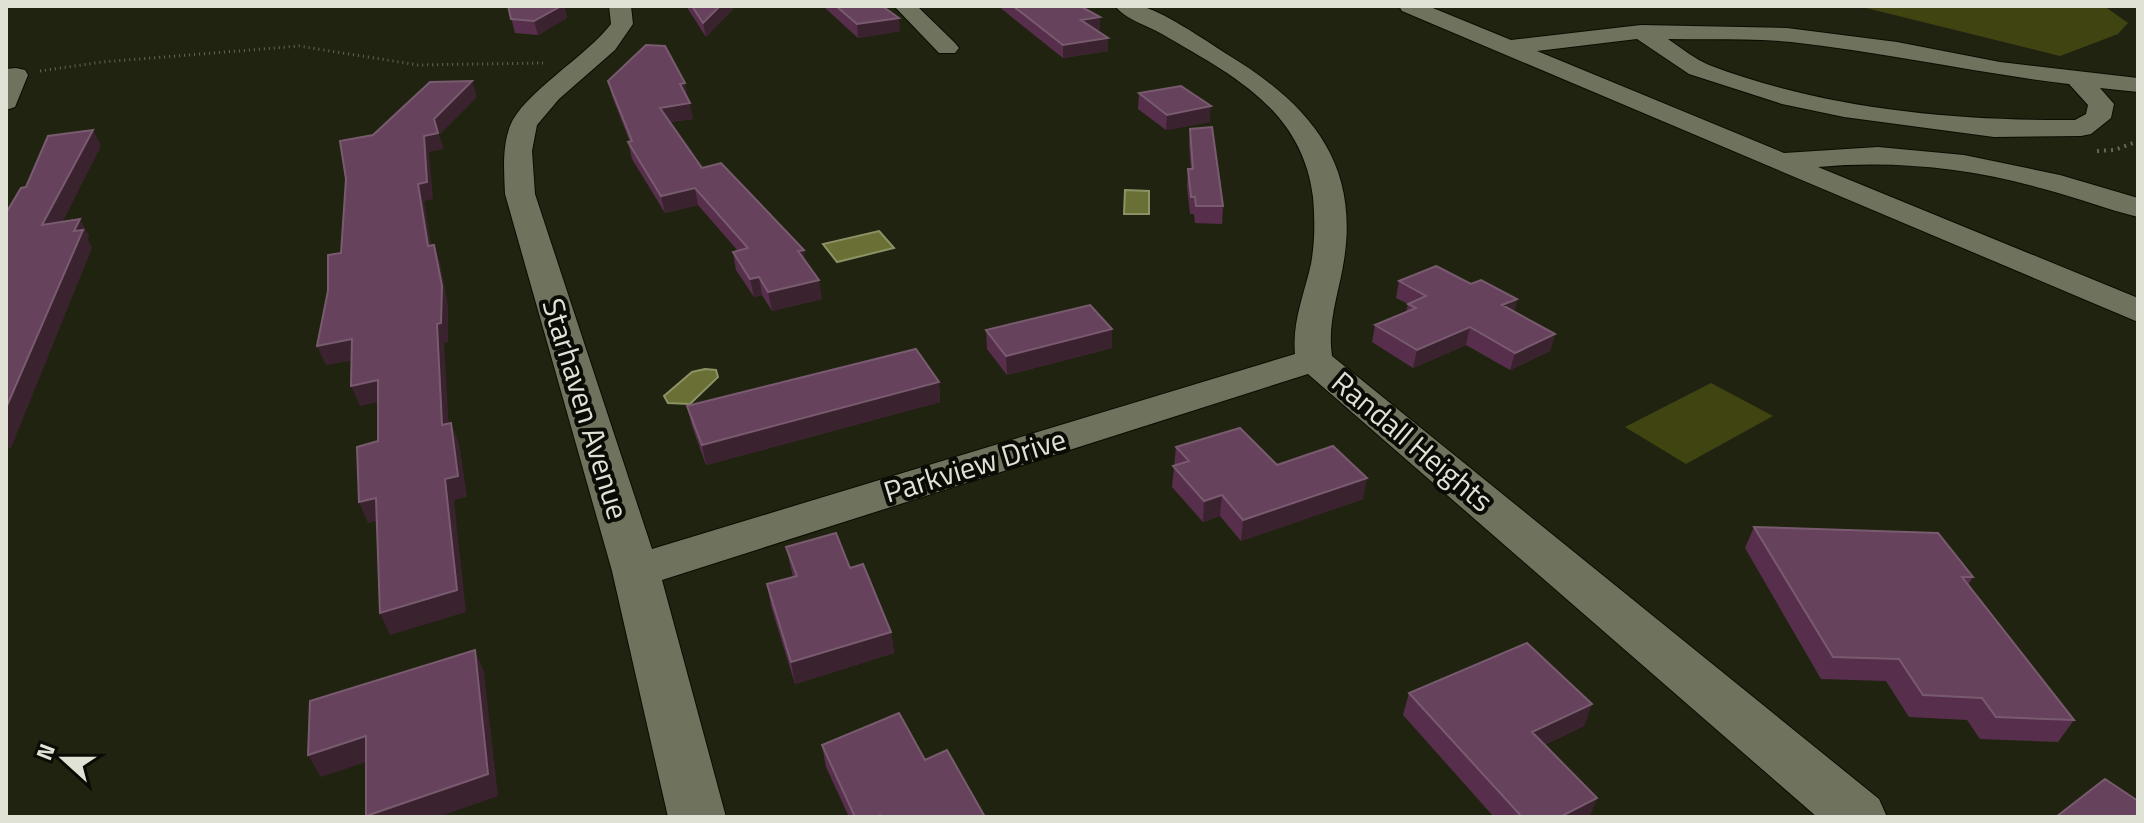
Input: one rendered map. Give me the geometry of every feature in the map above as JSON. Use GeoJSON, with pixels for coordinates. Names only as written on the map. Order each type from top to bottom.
{"type":"FeatureCollection","features":[{"type":"Feature","properties":{"kind":"street"},"geometry":{"type":"LineString","coordinates":[[905,6],[947,48]]}},
{"type":"Feature","properties":{"kind":"street","name":"Randall Heights"},"geometry":{"type":"LineString","coordinates":[[1126,6],[1163,25],[1263,90],[1304,129],[1322,173],[1330,204],[1330,244],[1312,331],[1314,360],[1858,817]]}},
{"type":"Feature","properties":{"kind":"street"},"geometry":{"type":"LineString","coordinates":[[1410,6],[2138,311]]}},
{"type":"Feature","properties":{"kind":"street"},"geometry":{"type":"LineString","coordinates":[[1508,47],[1641,32],[1717,32],[1825,39],[2078,79],[2138,85]]}},
{"type":"Feature","properties":{"kind":"street"},"geometry":{"type":"LineString","coordinates":[[1641,32],[1698,69],[1740,85],[1804,101],[1949,125],[2007,130],[2081,128],[2098,118],[2101,104],[2078,79]]}},
{"type":"Feature","properties":{"kind":"street","name":"Starhaven Avenue"},"geometry":{"type":"LineString","coordinates":[[608,34],[524,124],[518,151],[520,194],[558,327],[636,571],[697,817]]}},
{"type":"Feature","properties":{"kind":"street"},"geometry":{"type":"LineString","coordinates":[[6,102],[11,75]]}},
{"type":"Feature","properties":{"kind":"street"},"geometry":{"type":"LineString","coordinates":[[1782,162],[1863,154],[1948,160],[2042,178],[2138,208]]}},
{"type":"Feature","properties":{"kind":"street","name":"Parkview Drive"},"geometry":{"type":"LineString","coordinates":[[636,571],[1314,360]]}},
{"type":"Feature","properties":{"kind":"path"},"geometry":{"type":"LineString","coordinates":[[11,75],[75,65],[277,46],[325,48],[418,65],[608,34]]}},
{"type":"Feature","properties":{"kind":"path"},"geometry":{"type":"LineString","coordinates":[[2131,145],[2138,146]]}},
{"type":"Feature","properties":{"kind":"shaded area"},"geometry":{"type":"Polygon","coordinates":[[[1858,6],[2104,6],[2128,23],[2118,34],[2060,56],[1858,6]]]}},
{"type":"Feature","properties":{"kind":"shaded area"},"geometry":{"type":"Polygon","coordinates":[[[1125,190],[1149,191],[1149,214],[1124,214],[1125,190]]]}},
{"type":"Feature","properties":{"kind":"shaded area"},"geometry":{"type":"Polygon","coordinates":[[[879,231],[894,248],[837,262],[823,244],[879,231]]]}},
{"type":"Feature","properties":{"kind":"shaded area"},"geometry":{"type":"Polygon","coordinates":[[[716,370],[718,377],[690,404],[668,403],[664,396],[692,372],[716,370]]]}},
{"type":"Feature","properties":{"kind":"shaded area"},"geometry":{"type":"Polygon","coordinates":[[[1711,383],[1773,416],[1686,464],[1625,427],[1711,383]]]}},
{"type":"Feature","properties":{"kind":"building"},"geometry":{"type":"Polygon","coordinates":[[[508,6],[561,6],[534,21],[511,19],[508,6]]]}},
{"type":"Feature","properties":{"kind":"building"},"geometry":{"type":"Polygon","coordinates":[[[692,6],[720,6],[703,23],[692,6]]]}},
{"type":"Feature","properties":{"kind":"building"},"geometry":{"type":"Polygon","coordinates":[[[836,6],[882,6],[899,18],[857,24],[836,6]]]}},
{"type":"Feature","properties":{"kind":"building"},"geometry":{"type":"Polygon","coordinates":[[[1013,6],[1080,6],[1100,17],[1081,20],[1108,38],[1063,45],[1013,6]]]}},
{"type":"Feature","properties":{"kind":"building"},"geometry":{"type":"Polygon","coordinates":[[[646,45],[665,46],[685,83],[680,84],[690,103],[660,108],[702,168],[721,163],[804,250],[798,251],[819,280],[768,292],[759,277],[750,279],[733,252],[748,248],[695,188],[661,196],[628,142],[632,141],[608,81],[646,45]]]}},
{"type":"Feature","properties":{"kind":"building"},"geometry":{"type":"Polygon","coordinates":[[[472,81],[434,119],[438,133],[424,136],[427,182],[418,184],[428,246],[434,245],[442,286],[441,323],[437,324],[442,425],[451,423],[458,476],[445,479],[457,590],[380,613],[376,498],[359,502],[357,447],[378,441],[378,380],[351,386],[352,339],[317,346],[328,291],[328,255],[341,253],[346,179],[340,141],[373,135],[430,82],[472,81]]]}},
{"type":"Feature","properties":{"kind":"building"},"geometry":{"type":"Polygon","coordinates":[[[1181,86],[1211,106],[1167,115],[1139,93],[1181,86]]]}},
{"type":"Feature","properties":{"kind":"building"},"geometry":{"type":"Polygon","coordinates":[[[1212,127],[1223,206],[1196,206],[1195,197],[1191,197],[1188,169],[1193,169],[1190,129],[1212,127]]]}},
{"type":"Feature","properties":{"kind":"building"},"geometry":{"type":"Polygon","coordinates":[[[93,130],[42,225],[80,219],[74,231],[83,230],[6,408],[6,213],[21,188],[26,187],[48,136],[93,130]]]}},
{"type":"Feature","properties":{"kind":"building"},"geometry":{"type":"Polygon","coordinates":[[[1436,266],[1471,284],[1481,280],[1517,299],[1502,305],[1555,334],[1515,353],[1470,327],[1417,350],[1375,325],[1416,308],[1408,304],[1426,296],[1399,281],[1436,266]]]}},
{"type":"Feature","properties":{"kind":"building"},"geometry":{"type":"Polygon","coordinates":[[[1090,305],[1112,329],[1006,356],[986,330],[1090,305]]]}},
{"type":"Feature","properties":{"kind":"building"},"geometry":{"type":"Polygon","coordinates":[[[916,349],[939,382],[702,445],[687,406],[916,349]]]}},
{"type":"Feature","properties":{"kind":"building"},"geometry":{"type":"Polygon","coordinates":[[[1240,428],[1277,465],[1333,446],[1367,478],[1243,520],[1222,495],[1204,501],[1173,466],[1189,461],[1176,447],[1240,428]]]}},
{"type":"Feature","properties":{"kind":"building"},"geometry":{"type":"Polygon","coordinates":[[[1754,527],[1938,533],[1973,577],[1962,577],[2074,720],[1996,717],[1982,698],[1923,695],[1899,659],[1833,657],[1754,527]]]}},
{"type":"Feature","properties":{"kind":"building"},"geometry":{"type":"Polygon","coordinates":[[[836,533],[850,568],[863,564],[891,632],[791,662],[767,584],[797,576],[786,547],[836,533]]]}},
{"type":"Feature","properties":{"kind":"building"},"geometry":{"type":"Polygon","coordinates":[[[1527,643],[1592,704],[1532,732],[1597,798],[1560,817],[1522,817],[1409,693],[1527,643]]]}},
{"type":"Feature","properties":{"kind":"building"},"geometry":{"type":"Polygon","coordinates":[[[475,650],[488,774],[366,816],[366,736],[308,755],[310,701],[475,650]]]}},
{"type":"Feature","properties":{"kind":"building"},"geometry":{"type":"Polygon","coordinates":[[[899,713],[925,760],[947,750],[985,817],[855,817],[822,745],[899,713]]]}},
{"type":"Feature","properties":{"kind":"building"},"geometry":{"type":"Polygon","coordinates":[[[2105,779],[2138,801],[2138,817],[2056,817],[2105,779]]]}}]}
